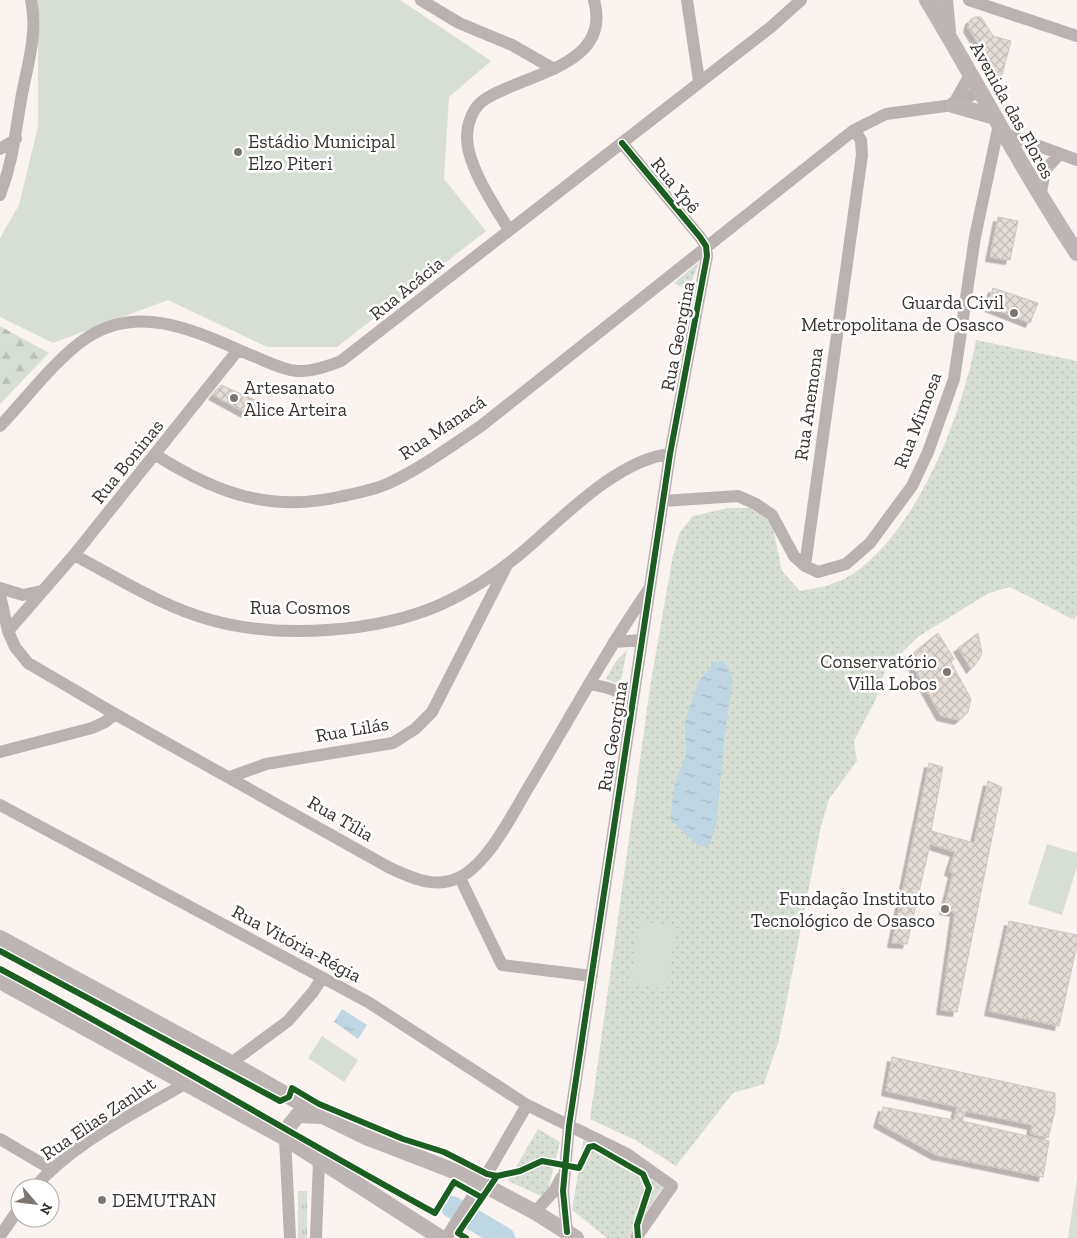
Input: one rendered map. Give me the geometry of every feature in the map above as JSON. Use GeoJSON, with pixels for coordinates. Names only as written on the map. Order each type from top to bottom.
{"type":"FeatureCollection","features":[{"type":"Feature","properties":{"kind":"main road","name":"Avenida das Flores"},"geometry":{"type":"LineString","coordinates":[[927,0],[1040,198],[1077,254]]}},
{"type":"Feature","properties":{"kind":"main road","name":"Avenida das Flores"},"geometry":{"type":"LineString","coordinates":[[945,0],[949,36]]}},
{"type":"Feature","properties":{"kind":"main road"},"geometry":{"type":"LineString","coordinates":[[954,105],[1000,125]]}},
{"type":"Feature","properties":{"kind":"main road"},"geometry":{"type":"LineString","coordinates":[[0,938],[231,1063],[325,1117],[366,1137],[424,1158],[535,1212],[572,1235]]}},
{"type":"Feature","properties":{"kind":"main road"},"geometry":{"type":"LineString","coordinates":[[0,981],[285,1138],[445,1236]]}},
{"type":"Feature","properties":{"kind":"main road"},"geometry":{"type":"LineString","coordinates":[[285,1138],[290,1125],[298,1116],[309,1114],[325,1117]]}},
{"type":"Feature","properties":{"kind":"street"},"geometry":{"type":"LineString","coordinates":[[0,195],[11,167],[33,39],[31,0]]}},
{"type":"Feature","properties":{"kind":"street"},"geometry":{"type":"LineString","coordinates":[[421,0],[460,23],[512,45],[554,69]]}},
{"type":"Feature","properties":{"kind":"street"},"geometry":{"type":"LineString","coordinates":[[509,230],[475,167],[468,143],[469,123],[483,100],[554,69],[578,54],[588,43],[594,30],[597,16],[594,0]]}},
{"type":"Feature","properties":{"kind":"street"},"geometry":{"type":"LineString","coordinates":[[687,0],[699,82]]}},
{"type":"Feature","properties":{"kind":"street","name":"Rua Acácia"},"geometry":{"type":"LineString","coordinates":[[0,426],[73,348],[106,328],[135,322],[159,322],[197,332],[238,350],[295,371],[318,369],[342,361],[771,27],[801,0]]}},
{"type":"Feature","properties":{"kind":"street"},"geometry":{"type":"LineString","coordinates":[[969,0],[1077,36]]}},
{"type":"Feature","properties":{"kind":"street"},"geometry":{"type":"LineString","coordinates":[[954,105],[970,75]]}},
{"type":"Feature","properties":{"kind":"street"},"geometry":{"type":"LineString","coordinates":[[706,246],[854,130],[886,114],[954,105],[980,91]]}},
{"type":"Feature","properties":{"kind":"street"},"geometry":{"type":"LineString","coordinates":[[1000,125],[1060,154],[1077,160]]}},
{"type":"Feature","properties":{"kind":"street","name":"Rua Mimosa"},"geometry":{"type":"LineString","coordinates":[[805,566],[822,572],[846,564],[870,543],[912,486],[928,452],[954,379],[975,237],[1000,125]]}},
{"type":"Feature","properties":{"kind":"street","name":"Rua Anemona"},"geometry":{"type":"LineString","coordinates":[[805,566],[862,155],[861,140],[854,130]]}},
{"type":"Feature","properties":{"kind":"street"},"geometry":{"type":"LineString","coordinates":[[0,149],[16,139]]}},
{"type":"Feature","properties":{"kind":"street","name":"Rua Ypê"},"geometry":{"type":"LineString","coordinates":[[622,143],[706,246]]}},
{"type":"Feature","properties":{"kind":"street"},"geometry":{"type":"LineString","coordinates":[[1040,198],[1045,170],[1060,154]]}},
{"type":"Feature","properties":{"kind":"street","name":"Rua Georgina"},"geometry":{"type":"LineString","coordinates":[[572,1235],[564,1204],[564,1173],[569,1126],[670,454],[705,269],[706,246]]}},
{"type":"Feature","properties":{"kind":"street","name":"Rua Manacá"},"geometry":{"type":"LineString","coordinates":[[156,455],[181,471],[221,489],[262,501],[300,503],[326,500],[374,489],[411,471],[481,426],[706,246]]}},
{"type":"Feature","properties":{"kind":"street","name":"Rua Boninas"},"geometry":{"type":"LineString","coordinates":[[8,631],[74,555],[156,455],[238,350]]}},
{"type":"Feature","properties":{"kind":"street","name":"Rua Cosmos"},"geometry":{"type":"LineString","coordinates":[[74,555],[161,600],[210,620],[252,628],[304,630],[367,625],[441,604],[506,567],[560,519],[630,466],[655,456],[670,454]]}},
{"type":"Feature","properties":{"kind":"street"},"geometry":{"type":"LineString","coordinates":[[663,501],[738,496],[772,515],[787,546],[805,566]]}},
{"type":"Feature","properties":{"kind":"street","name":"Rua Lilás"},"geometry":{"type":"LineString","coordinates":[[230,777],[266,764],[393,743],[415,729],[432,712],[506,567]]}},
{"type":"Feature","properties":{"kind":"street"},"geometry":{"type":"LineString","coordinates":[[592,976],[502,964],[460,878],[474,866],[493,844],[614,642],[650,587]]}},
{"type":"Feature","properties":{"kind":"street"},"geometry":{"type":"LineString","coordinates":[[0,588],[23,595],[41,591]]}},
{"type":"Feature","properties":{"kind":"street","name":"Rua Tília"},"geometry":{"type":"LineString","coordinates":[[0,595],[8,631],[14,647],[28,663],[114,714],[230,777],[390,868],[418,881],[428,883],[460,878]]}},
{"type":"Feature","properties":{"kind":"street"},"geometry":{"type":"LineString","coordinates":[[614,642],[642,640]]}},
{"type":"Feature","properties":{"kind":"street"},"geometry":{"type":"LineString","coordinates":[[590,684],[608,688],[633,698]]}},
{"type":"Feature","properties":{"kind":"street"},"geometry":{"type":"LineString","coordinates":[[0,752],[92,728],[105,722],[114,714]]}},
{"type":"Feature","properties":{"kind":"street","name":"Rua Vitória-Régia"},"geometry":{"type":"LineString","coordinates":[[0,805],[368,1002],[527,1105],[627,1154],[672,1186],[636,1238]]}},
{"type":"Feature","properties":{"kind":"street"},"geometry":{"type":"LineString","coordinates":[[231,1063],[288,1021],[313,992],[322,978]]}},
{"type":"Feature","properties":{"kind":"street","name":"Rua Elias Zanlut"},"geometry":{"type":"LineString","coordinates":[[42,1178],[51,1168],[121,1122],[186,1083]]}},
{"type":"Feature","properties":{"kind":"street"},"geometry":{"type":"LineString","coordinates":[[445,1236],[480,1186],[527,1105]]}},
{"type":"Feature","properties":{"kind":"street"},"geometry":{"type":"LineString","coordinates":[[0,1138],[51,1168]]}},
{"type":"Feature","properties":{"kind":"street"},"geometry":{"type":"LineString","coordinates":[[285,1138],[290,1238]]}},
{"type":"Feature","properties":{"kind":"street"},"geometry":{"type":"LineString","coordinates":[[316,1238],[319,1160]]}},
{"type":"Feature","properties":{"kind":"street","name":"Rua Georgina"},"geometry":{"type":"LineString","coordinates":[[535,1212],[554,1191],[564,1173]]}},
{"type":"Feature","properties":{"kind":"street"},"geometry":{"type":"LineString","coordinates":[[0,1236],[10,1222]]}},
{"type":"Feature","properties":{"kind":"green space","name":"Estádio Municipal Elzo Piteri"},"geometry":{"type":"Polygon","coordinates":[[[36,0],[400,0],[491,61],[449,97],[444,179],[486,231],[337,347],[267,347],[168,300],[53,343],[0,317],[0,238],[19,205],[38,126],[36,0]]]}},
{"type":"Feature","properties":{"kind":"green space"},"geometry":{"type":"Polygon","coordinates":[[[699,262],[688,291],[674,283],[699,262]]]}},
{"type":"Feature","properties":{"kind":"green space"},"geometry":{"type":"Polygon","coordinates":[[[0,326],[49,353],[0,404],[0,326]]]}},
{"type":"Feature","properties":{"kind":"green space"},"geometry":{"type":"Polygon","coordinates":[[[976,340],[1077,361],[1077,615],[1074,620],[1010,587],[989,593],[919,636],[886,668],[875,701],[854,741],[857,761],[829,799],[821,826],[779,1040],[764,1084],[733,1093],[676,1166],[635,1140],[590,1119],[651,681],[673,555],[680,532],[693,516],[728,508],[755,508],[772,523],[782,571],[800,591],[833,584],[851,575],[875,556],[896,531],[916,502],[948,436],[960,403],[976,340]]]}},
{"type":"Feature","properties":{"kind":"green space"},"geometry":{"type":"Polygon","coordinates":[[[627,650],[620,685],[606,679],[616,661],[627,650]]]}},
{"type":"Feature","properties":{"kind":"green space"},"geometry":{"type":"Polygon","coordinates":[[[1047,844],[1077,853],[1077,867],[1062,915],[1028,904],[1047,844]]]}},
{"type":"Feature","properties":{"kind":"green space"},"geometry":{"type":"Polygon","coordinates":[[[640,921],[676,927],[666,989],[630,983],[640,921]]]}},
{"type":"Feature","properties":{"kind":"green space"},"geometry":{"type":"Polygon","coordinates":[[[322,1036],[358,1060],[344,1082],[308,1058],[322,1036]]]}},
{"type":"Feature","properties":{"kind":"green space"},"geometry":{"type":"Polygon","coordinates":[[[538,1129],[560,1142],[546,1198],[508,1181],[538,1129]]]}},
{"type":"Feature","properties":{"kind":"green space"},"geometry":{"type":"Polygon","coordinates":[[[584,1137],[663,1187],[628,1238],[607,1238],[572,1210],[584,1137]]]}},
{"type":"Feature","properties":{"kind":"green space"},"geometry":{"type":"Polygon","coordinates":[[[1077,1179],[1077,1238],[1068,1238],[1077,1179]]]}},
{"type":"Feature","properties":{"kind":"green space"},"geometry":{"type":"Polygon","coordinates":[[[298,1191],[307,1191],[307,1238],[298,1238],[298,1191]]]}},
{"type":"Feature","properties":{"kind":"water"},"geometry":{"type":"Polygon","coordinates":[[[722,661],[728,666],[733,679],[724,740],[716,826],[710,844],[706,847],[697,845],[670,819],[675,783],[686,755],[685,721],[698,682],[712,663],[722,661]]]}},
{"type":"Feature","properties":{"kind":"water"},"geometry":{"type":"Polygon","coordinates":[[[342,1009],[367,1025],[358,1039],[334,1022],[342,1009]]]}},
{"type":"Feature","properties":{"kind":"building"},"geometry":{"type":"Polygon","coordinates":[[[975,17],[981,17],[993,36],[1011,41],[1001,79],[968,28],[970,20],[975,17]]]}},
{"type":"Feature","properties":{"kind":"building"},"geometry":{"type":"Polygon","coordinates":[[[998,217],[1018,221],[1010,260],[990,257],[998,217]]]}},
{"type":"Feature","properties":{"kind":"building"},"geometry":{"type":"Polygon","coordinates":[[[993,288],[1038,303],[1030,323],[987,306],[993,288]]]}},
{"type":"Feature","properties":{"kind":"building","name":"Artesanato Alice Arteira"},"geometry":{"type":"Polygon","coordinates":[[[221,385],[257,401],[253,414],[244,412],[213,395],[221,385]]]}},
{"type":"Feature","properties":{"kind":"building"},"geometry":{"type":"Polygon","coordinates":[[[938,633],[954,659],[951,662],[971,699],[968,712],[959,720],[941,716],[908,657],[938,633]]]}},
{"type":"Feature","properties":{"kind":"building"},"geometry":{"type":"Polygon","coordinates":[[[978,633],[982,653],[971,669],[958,648],[978,633]]]}},
{"type":"Feature","properties":{"kind":"building"},"geometry":{"type":"Polygon","coordinates":[[[929,763],[943,767],[931,831],[974,843],[988,781],[1002,787],[957,1012],[941,1010],[955,912],[944,910],[953,873],[949,871],[955,852],[930,844],[907,944],[892,943],[929,763]]]}},
{"type":"Feature","properties":{"kind":"building"},"geometry":{"type":"Polygon","coordinates":[[[1009,921],[1077,935],[1077,945],[1059,1026],[989,1011],[1009,921]]]}},
{"type":"Feature","properties":{"kind":"building"},"geometry":{"type":"Polygon","coordinates":[[[892,1057],[1055,1093],[1055,1111],[1048,1138],[1031,1134],[1032,1125],[966,1111],[962,1121],[1049,1141],[1043,1177],[936,1155],[878,1123],[883,1107],[954,1120],[957,1107],[886,1091],[892,1057]]]}},
{"type":"Feature","properties":{"kind":"waterway"},"geometry":{"type":"LineString","coordinates":[[452,1207],[504,1238]]}},
{"type":"Feature","properties":{"kind":"cycle path"},"geometry":{"type":"LineString","coordinates":[[567,1232],[563,1191],[569,1126],[670,454],[707,256],[706,246],[700,237],[622,143]]}},
{"type":"Feature","properties":{"kind":"cycle path"},"geometry":{"type":"LineString","coordinates":[[0,951],[280,1101],[289,1097],[292,1088],[319,1104],[403,1139],[444,1152],[487,1174],[497,1176],[520,1171],[542,1161],[579,1168],[589,1147],[594,1146],[643,1174],[649,1188],[637,1225],[638,1238]]}},
{"type":"Feature","properties":{"kind":"cycle path"},"geometry":{"type":"LineString","coordinates":[[0,969],[435,1213],[454,1182],[481,1197]]}},
{"type":"Feature","properties":{"kind":"cycle path"},"geometry":{"type":"LineString","coordinates":[[466,1238],[458,1233],[497,1176]]}},
{"type":"Feature","properties":{"kind":"place","name":"Estádio Municipal Elzo Piteri"},"geometry":{"type":"Point","coordinates":[238,152]}},
{"type":"Feature","properties":{"kind":"place","name":"Guarda Civil Metropolitana de Osasco"},"geometry":{"type":"Point","coordinates":[1014,313]}},
{"type":"Feature","properties":{"kind":"place","name":"Artesanato Alice Arteira"},"geometry":{"type":"Point","coordinates":[234,398]}},
{"type":"Feature","properties":{"kind":"place","name":"Conservatório Villa Lobos"},"geometry":{"type":"Point","coordinates":[947,672]}},
{"type":"Feature","properties":{"kind":"place","name":"Fundação Instituto Tecnológico de Osasco"},"geometry":{"type":"Point","coordinates":[945,909]}},
{"type":"Feature","properties":{"kind":"place","name":"DEMUTRAN"},"geometry":{"type":"Point","coordinates":[102,1200]}}]}
